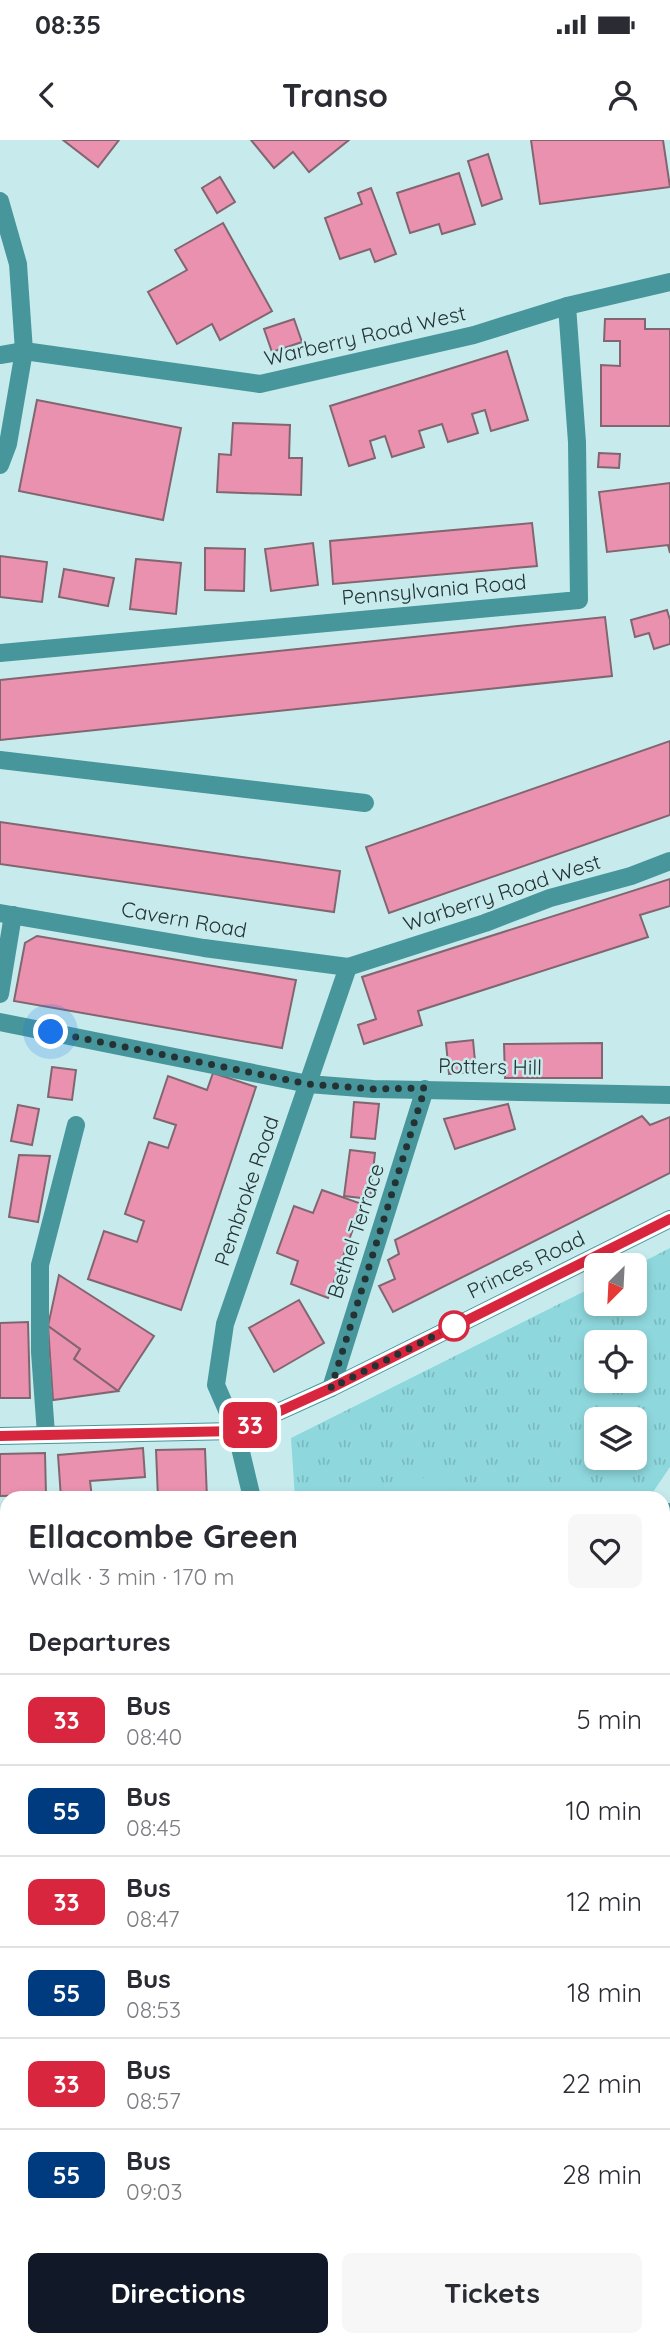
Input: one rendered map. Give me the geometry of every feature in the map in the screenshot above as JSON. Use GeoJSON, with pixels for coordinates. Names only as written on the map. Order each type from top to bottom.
{"type":"FeatureCollection","features":[{"type":"Feature","properties":{"kind":"street"},"geometry":{"type":"LineString","coordinates":[[0,201],[18,264],[24,351],[8,444],[0,465]]}},
{"type":"Feature","properties":{"kind":"street","name":"Warberry Road West"},"geometry":{"type":"LineString","coordinates":[[0,355],[24,351],[260,384],[474,335],[567,306],[670,282]]}},
{"type":"Feature","properties":{"kind":"street","name":"Pennsylvania Road"},"geometry":{"type":"LineString","coordinates":[[0,653],[579,600],[577,442],[567,306]]}},
{"type":"Feature","properties":{"kind":"street"},"geometry":{"type":"LineString","coordinates":[[0,760],[365,803]]}},
{"type":"Feature","properties":{"kind":"street","name":"Warberry Road West"},"geometry":{"type":"LineString","coordinates":[[348,967],[485,923],[550,898],[631,876],[670,861]]}},
{"type":"Feature","properties":{"kind":"street","name":"Cavern Road"},"geometry":{"type":"LineString","coordinates":[[0,994],[6,914],[204,948],[348,967]]}},
{"type":"Feature","properties":{"kind":"street","name":"Pembroke Road"},"geometry":{"type":"LineString","coordinates":[[249,1491],[236,1431],[216,1385],[225,1324],[348,967]]}},
{"type":"Feature","properties":{"kind":"street","name":"Potters Hill"},"geometry":{"type":"LineString","coordinates":[[0,1022],[308,1084],[373,1089],[425,1088],[670,1096]]}},
{"type":"Feature","properties":{"kind":"street","name":"Bethel Terrace"},"geometry":{"type":"LineString","coordinates":[[331,1388],[425,1088]]}},
{"type":"Feature","properties":{"kind":"street"},"geometry":{"type":"LineString","coordinates":[[46,1434],[40,1352],[40,1265],[76,1125]]}},
{"type":"Feature","properties":{"kind":"street","name":"Princes Road"},"geometry":{"type":"LineString","coordinates":[[0,1436],[236,1431],[331,1388],[670,1219]]}},
{"type":"Feature","properties":{"kind":"green space"},"geometry":{"type":"Polygon","coordinates":[[[670,1248],[670,1467],[654,1491],[295,1491],[291,1438],[584,1292],[584,1316],[648,1316],[648,1259],[670,1248]]]}},
{"type":"Feature","properties":{"kind":"green space"},"geometry":{"type":"Polygon","coordinates":[[[427,1472],[458,1491],[415,1491],[427,1472]]]}},
{"type":"Feature","properties":{"kind":"building"},"geometry":{"type":"Polygon","coordinates":[[[63,140],[119,140],[98,167],[63,140]]]}},
{"type":"Feature","properties":{"kind":"building"},"geometry":{"type":"Polygon","coordinates":[[[251,140],[349,140],[309,172],[293,152],[274,168],[251,140]]]}},
{"type":"Feature","properties":{"kind":"building"},"geometry":{"type":"Polygon","coordinates":[[[531,140],[663,140],[670,187],[540,204],[531,140]]]}},
{"type":"Feature","properties":{"kind":"building"},"geometry":{"type":"Polygon","coordinates":[[[488,154],[502,199],[482,206],[468,161],[488,154]]]}},
{"type":"Feature","properties":{"kind":"building"},"geometry":{"type":"Polygon","coordinates":[[[459,173],[475,224],[442,234],[439,224],[410,233],[397,193],[459,173]]]}},
{"type":"Feature","properties":{"kind":"building"},"geometry":{"type":"Polygon","coordinates":[[[220,177],[235,202],[217,213],[202,188],[220,177]]]}},
{"type":"Feature","properties":{"kind":"building"},"geometry":{"type":"Polygon","coordinates":[[[371,188],[396,254],[375,262],[370,249],[340,259],[325,218],[362,204],[358,193],[371,188]]]}},
{"type":"Feature","properties":{"kind":"building"},"geometry":{"type":"Polygon","coordinates":[[[223,223],[272,311],[220,340],[212,324],[177,344],[148,292],[187,270],[175,250],[223,223]]]}},
{"type":"Feature","properties":{"kind":"building"},"geometry":{"type":"Polygon","coordinates":[[[294,319],[302,342],[272,352],[264,329],[294,319]]]}},
{"type":"Feature","properties":{"kind":"building"},"geometry":{"type":"Polygon","coordinates":[[[605,319],[645,319],[645,329],[670,329],[670,426],[601,426],[601,365],[620,366],[620,341],[604,341],[605,319]]]}},
{"type":"Feature","properties":{"kind":"building"},"geometry":{"type":"Polygon","coordinates":[[[507,351],[528,420],[491,431],[485,410],[472,414],[478,433],[448,442],[442,424],[419,431],[424,447],[392,457],[385,436],[370,441],[375,458],[349,466],[330,406],[507,351]]]}},
{"type":"Feature","properties":{"kind":"building"},"geometry":{"type":"Polygon","coordinates":[[[37,400],[181,428],[163,520],[19,491],[37,400]]]}},
{"type":"Feature","properties":{"kind":"building"},"geometry":{"type":"Polygon","coordinates":[[[233,423],[290,425],[289,458],[302,458],[301,495],[217,492],[219,454],[231,455],[233,423]]]}},
{"type":"Feature","properties":{"kind":"building"},"geometry":{"type":"Polygon","coordinates":[[[599,453],[620,454],[619,468],[598,467],[599,453]]]}},
{"type":"Feature","properties":{"kind":"building"},"geometry":{"type":"Polygon","coordinates":[[[670,483],[670,553],[668,545],[607,552],[599,492],[670,483]]]}},
{"type":"Feature","properties":{"kind":"building"},"geometry":{"type":"Polygon","coordinates":[[[532,523],[537,566],[333,584],[330,541],[532,523]]]}},
{"type":"Feature","properties":{"kind":"building"},"geometry":{"type":"Polygon","coordinates":[[[313,543],[318,585],[271,591],[265,549],[313,543]]]}},
{"type":"Feature","properties":{"kind":"building"},"geometry":{"type":"Polygon","coordinates":[[[205,548],[245,549],[244,591],[205,590],[205,548]]]}},
{"type":"Feature","properties":{"kind":"building"},"geometry":{"type":"Polygon","coordinates":[[[0,556],[47,562],[42,602],[0,597],[0,556]]]}},
{"type":"Feature","properties":{"kind":"building"},"geometry":{"type":"Polygon","coordinates":[[[136,559],[181,563],[176,614],[130,609],[136,559]]]}},
{"type":"Feature","properties":{"kind":"building"},"geometry":{"type":"Polygon","coordinates":[[[64,569],[114,578],[108,606],[59,597],[64,569]]]}},
{"type":"Feature","properties":{"kind":"building"},"geometry":{"type":"Polygon","coordinates":[[[667,610],[670,620],[670,644],[654,649],[649,633],[635,637],[631,620],[667,610]]]}},
{"type":"Feature","properties":{"kind":"building"},"geometry":{"type":"Polygon","coordinates":[[[605,617],[612,676],[0,740],[0,680],[605,617]]]}},
{"type":"Feature","properties":{"kind":"building"},"geometry":{"type":"Polygon","coordinates":[[[670,741],[670,815],[389,913],[366,847],[670,741]]]}},
{"type":"Feature","properties":{"kind":"building"},"geometry":{"type":"Polygon","coordinates":[[[0,822],[340,871],[334,912],[0,864],[0,822]]]}},
{"type":"Feature","properties":{"kind":"building"},"geometry":{"type":"Polygon","coordinates":[[[670,879],[670,906],[640,915],[648,937],[418,1011],[422,1025],[364,1044],[358,1025],[376,1019],[362,977],[670,879]]]}},
{"type":"Feature","properties":{"kind":"building"},"geometry":{"type":"Polygon","coordinates":[[[37,936],[296,980],[282,1048],[14,1001],[25,943],[37,936]]]}},
{"type":"Feature","properties":{"kind":"building"},"geometry":{"type":"Polygon","coordinates":[[[473,1040],[476,1072],[449,1074],[446,1043],[473,1040]]]}},
{"type":"Feature","properties":{"kind":"building"},"geometry":{"type":"Polygon","coordinates":[[[602,1043],[602,1078],[505,1078],[504,1044],[602,1043]]]}},
{"type":"Feature","properties":{"kind":"building"},"geometry":{"type":"Polygon","coordinates":[[[52,1067],[76,1070],[72,1100],[48,1097],[52,1067]]]}},
{"type":"Feature","properties":{"kind":"building"},"geometry":{"type":"Polygon","coordinates":[[[213,1073],[256,1087],[181,1310],[88,1279],[104,1231],[137,1242],[144,1221],[125,1214],[149,1142],[168,1148],[176,1125],[154,1118],[168,1076],[207,1090],[213,1073]]]}},
{"type":"Feature","properties":{"kind":"building"},"geometry":{"type":"Polygon","coordinates":[[[354,1102],[379,1104],[375,1139],[351,1137],[354,1102]]]}},
{"type":"Feature","properties":{"kind":"building"},"geometry":{"type":"Polygon","coordinates":[[[508,1104],[515,1129],[455,1149],[444,1119],[508,1104]]]}},
{"type":"Feature","properties":{"kind":"building"},"geometry":{"type":"Polygon","coordinates":[[[18,1105],[39,1109],[32,1145],[11,1141],[18,1105]]]}},
{"type":"Feature","properties":{"kind":"building"},"geometry":{"type":"Polygon","coordinates":[[[642,1116],[650,1125],[670,1117],[670,1173],[393,1312],[379,1286],[395,1279],[388,1260],[399,1254],[395,1240],[642,1116]]]}},
{"type":"Feature","properties":{"kind":"building"},"geometry":{"type":"Polygon","coordinates":[[[350,1150],[375,1153],[370,1199],[344,1196],[350,1150]]]}},
{"type":"Feature","properties":{"kind":"building"},"geometry":{"type":"Polygon","coordinates":[[[19,1155],[50,1156],[38,1222],[9,1217],[19,1155]]]}},
{"type":"Feature","properties":{"kind":"building"},"geometry":{"type":"Polygon","coordinates":[[[322,1190],[362,1204],[328,1298],[291,1284],[298,1261],[277,1253],[294,1206],[313,1213],[322,1190]]]}},
{"type":"Feature","properties":{"kind":"building"},"geometry":{"type":"Polygon","coordinates":[[[59,1275],[154,1336],[118,1391],[74,1359],[80,1349],[48,1326],[59,1275]]]}},
{"type":"Feature","properties":{"kind":"building"},"geometry":{"type":"Polygon","coordinates":[[[299,1300],[324,1343],[274,1372],[249,1328],[299,1300]]]}},
{"type":"Feature","properties":{"kind":"building"},"geometry":{"type":"Polygon","coordinates":[[[28,1322],[30,1398],[0,1398],[0,1323],[28,1322]]]}},
{"type":"Feature","properties":{"kind":"building"},"geometry":{"type":"Polygon","coordinates":[[[48,1326],[80,1349],[74,1359],[118,1391],[53,1400],[48,1326]]]}},
{"type":"Feature","properties":{"kind":"building"},"geometry":{"type":"Polygon","coordinates":[[[143,1448],[145,1477],[90,1481],[91,1491],[61,1491],[58,1455],[143,1448]]]}},
{"type":"Feature","properties":{"kind":"building"},"geometry":{"type":"Polygon","coordinates":[[[205,1449],[207,1491],[158,1491],[156,1450],[205,1449]]]}},
{"type":"Feature","properties":{"kind":"building"},"geometry":{"type":"Polygon","coordinates":[[[45,1453],[46,1491],[0,1491],[0,1454],[45,1453]]]}},
{"type":"Feature","properties":{"kind":"bus line","name":"33"},"geometry":{"type":"LineString","coordinates":[[0,1436],[236,1431],[331,1388],[670,1219]]}},
{"type":"Feature","properties":{"kind":"route"},"geometry":{"type":"LineString","coordinates":[[51,1032],[308,1084],[373,1089],[425,1088],[331,1388],[454,1326]]}}]}
